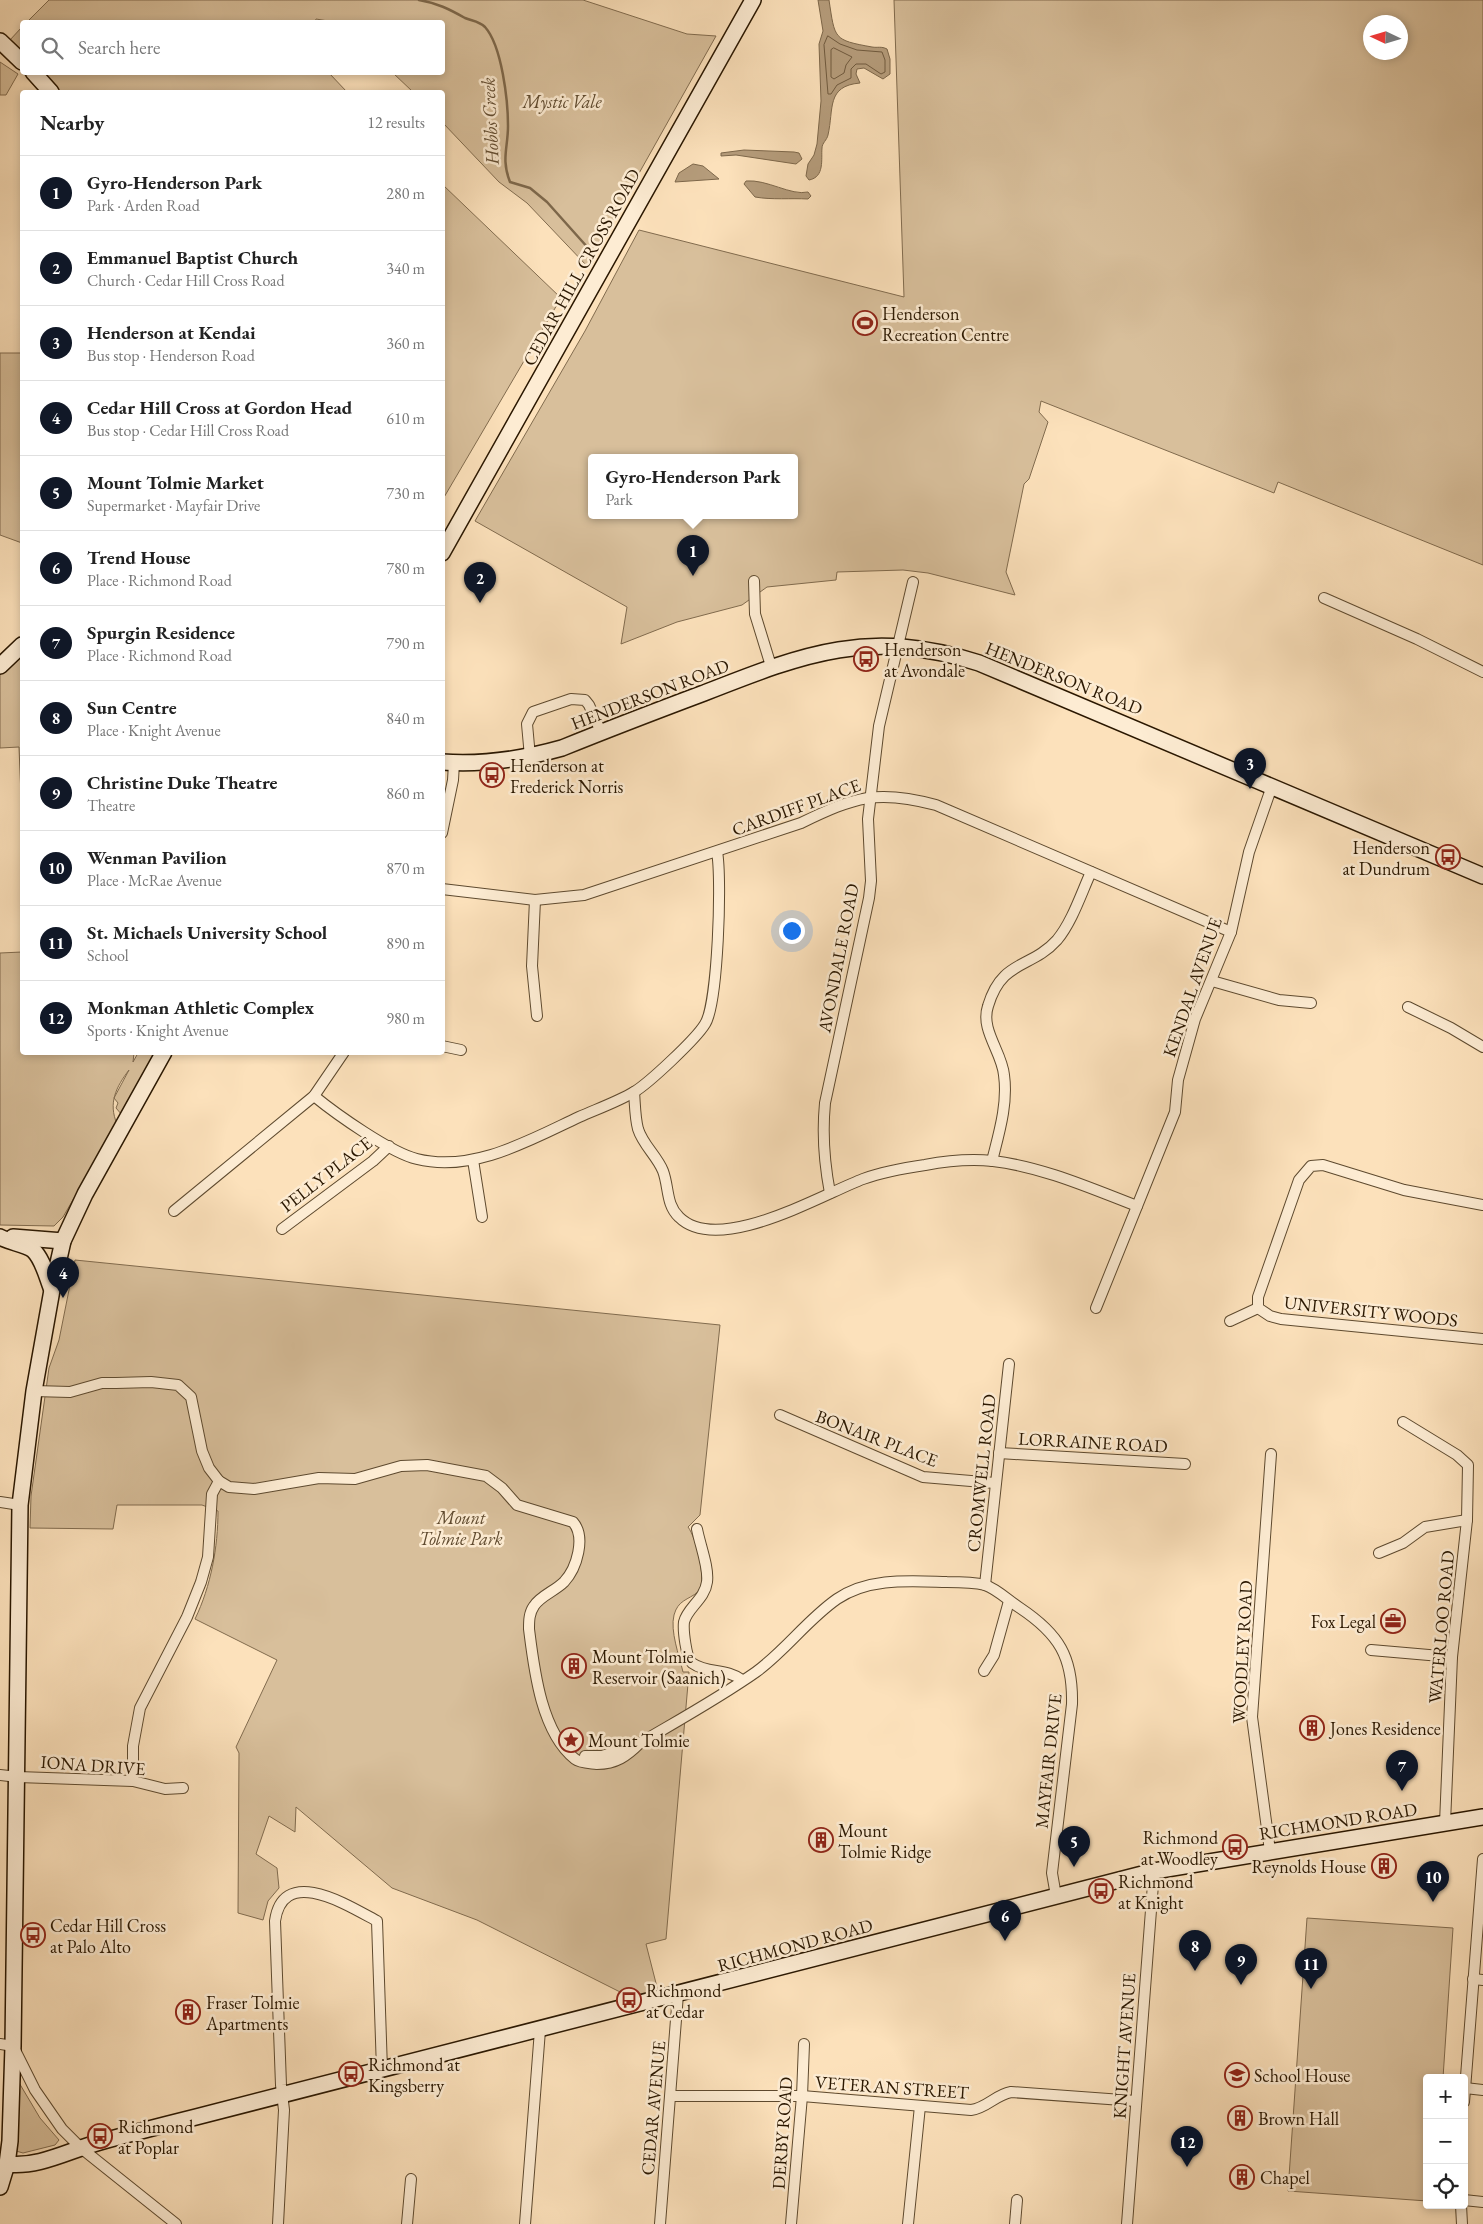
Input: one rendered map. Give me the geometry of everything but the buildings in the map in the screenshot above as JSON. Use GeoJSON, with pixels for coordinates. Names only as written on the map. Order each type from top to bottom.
{"type":"FeatureCollection","features":[{"type":"Feature","properties":{"kind":"main road","name":"CEDAR HILL CROSS ROAD"},"geometry":{"type":"LineString","coordinates":[[445,548],[753,0]]}},
{"type":"Feature","properties":{"kind":"main road"},"geometry":{"type":"LineString","coordinates":[[0,41],[20,60]]}},
{"type":"Feature","properties":{"kind":"main road"},"geometry":{"type":"LineString","coordinates":[[36,75],[49,90]]}},
{"type":"Feature","properties":{"kind":"main road","name":"HENDERSON ROAD"},"geometry":{"type":"LineString","coordinates":[[448,762],[530,757],[601,732],[771,666],[813,654],[841,649],[898,646],[934,651],[979,663],[1483,876]]}},
{"type":"Feature","properties":{"kind":"main road"},"geometry":{"type":"LineString","coordinates":[[0,666],[20,647]]}},
{"type":"Feature","properties":{"kind":"main road"},"geometry":{"type":"LineString","coordinates":[[0,2187],[10,2141],[7,2045],[18,1777],[20,1505],[34,1391],[52,1290],[64,1241],[85,1194],[162,1055]]}},
{"type":"Feature","properties":{"kind":"main road"},"geometry":{"type":"LineString","coordinates":[[0,1237],[64,1241]]}},
{"type":"Feature","properties":{"kind":"main road"},"geometry":{"type":"LineString","coordinates":[[0,1237],[12,1244],[23,1245],[33,1250],[40,1261],[52,1290]]}},
{"type":"Feature","properties":{"kind":"main road","name":"RICHMOND ROAD"},"geometry":{"type":"LineString","coordinates":[[4,2164],[17,2166],[31,2163],[284,2094],[1154,1872],[1270,1850],[1483,1817]]}},
{"type":"Feature","properties":{"kind":"street"},"geometry":{"type":"LineString","coordinates":[[754,581],[754,614],[771,666]]}},
{"type":"Feature","properties":{"kind":"street","name":"AVONDALE ROAD"},"geometry":{"type":"LineString","coordinates":[[830,1193],[824,1161],[823,1124],[830,1078],[869,898],[871,881],[867,835],[879,726],[912,582]]}},
{"type":"Feature","properties":{"kind":"street"},"geometry":{"type":"LineString","coordinates":[[1324,598],[1417,639],[1483,672]]}},
{"type":"Feature","properties":{"kind":"street"},"geometry":{"type":"LineString","coordinates":[[530,757],[527,724],[533,712],[571,699],[585,700],[589,704],[601,732]]}},
{"type":"Feature","properties":{"kind":"street"},"geometry":{"type":"LineString","coordinates":[[445,798],[448,762]]}},
{"type":"Feature","properties":{"kind":"street","name":"KENDAL AVENUE"},"geometry":{"type":"LineString","coordinates":[[1096,1308],[1175,1112],[1178,1080],[1196,1019],[1231,932],[1249,852],[1272,786]]}},
{"type":"Feature","properties":{"kind":"street","name":"CARDIFF PLACE"},"geometry":{"type":"LineString","coordinates":[[445,889],[535,900],[561,898],[604,890],[801,823],[834,807],[871,797],[894,796],[936,805],[1231,932]]}},
{"type":"Feature","properties":{"kind":"street"},"geometry":{"type":"LineString","coordinates":[[314,1096],[332,1111],[404,1155],[418,1160],[452,1162],[473,1160],[524,1143],[634,1092],[652,1079],[705,1024],[712,996],[719,899],[720,867],[717,852]]}},
{"type":"Feature","properties":{"kind":"street"},"geometry":{"type":"LineString","coordinates":[[992,1161],[1004,1104],[1005,1085],[1001,1059],[989,1033],[987,1009],[1001,978],[1012,968],[1048,948],[1059,937],[1090,872]]}},
{"type":"Feature","properties":{"kind":"street"},"geometry":{"type":"LineString","coordinates":[[535,900],[532,966],[537,1016]]}},
{"type":"Feature","properties":{"kind":"street"},"geometry":{"type":"LineString","coordinates":[[1212,981],[1279,1000],[1311,1003]]}},
{"type":"Feature","properties":{"kind":"street"},"geometry":{"type":"LineString","coordinates":[[1408,1007],[1451,1028],[1483,1047]]}},
{"type":"Feature","properties":{"kind":"street"},"geometry":{"type":"LineString","coordinates":[[445,1047],[461,1050]]}},
{"type":"Feature","properties":{"kind":"street"},"geometry":{"type":"LineString","coordinates":[[174,1212],[314,1096],[342,1055]]}},
{"type":"Feature","properties":{"kind":"street"},"geometry":{"type":"LineString","coordinates":[[634,1092],[638,1130],[660,1165],[673,1208],[686,1223],[705,1230],[748,1225],[791,1212],[865,1178],[926,1164],[992,1161],[1064,1178],[1137,1206]]}},
{"type":"Feature","properties":{"kind":"street","name":"PELLY PLACE"},"geometry":{"type":"LineString","coordinates":[[282,1229],[389,1146]]}},
{"type":"Feature","properties":{"kind":"street"},"geometry":{"type":"LineString","coordinates":[[473,1160],[482,1217]]}},
{"type":"Feature","properties":{"kind":"street","name":"UNIVERSITY WOODS"},"geometry":{"type":"LineString","coordinates":[[1258,1308],[1260,1287],[1298,1180],[1311,1166],[1323,1165],[1404,1190],[1483,1206]]}},
{"type":"Feature","properties":{"kind":"street","name":"UNIVERSITY WOODS"},"geometry":{"type":"LineString","coordinates":[[1230,1321],[1258,1308]]}},
{"type":"Feature","properties":{"kind":"street","name":"UNIVERSITY WOODS"},"geometry":{"type":"LineString","coordinates":[[1258,1308],[1270,1316],[1281,1319],[1483,1339]]}},
{"type":"Feature","properties":{"kind":"street","name":"CROMWELL ROAD"},"geometry":{"type":"LineString","coordinates":[[986,1586],[995,1484],[1009,1364]]}},
{"type":"Feature","properties":{"kind":"street"},"geometry":{"type":"LineString","coordinates":[[34,1391],[70,1392],[116,1382],[159,1382],[178,1385],[191,1397],[202,1451],[209,1468],[219,1481],[212,1494],[208,1557],[201,1582],[187,1617],[140,1708],[133,1746],[133,1781]]}},
{"type":"Feature","properties":{"kind":"street","name":"BONAIR PLACE"},"geometry":{"type":"LineString","coordinates":[[780,1415],[923,1477],[995,1484]]}},
{"type":"Feature","properties":{"kind":"street","name":"WATERLOO ROAD"},"geometry":{"type":"LineString","coordinates":[[1403,1422],[1458,1455],[1468,1464],[1467,1520],[1452,1657],[1445,1823]]}},
{"type":"Feature","properties":{"kind":"street","name":"LORRAINE ROAD"},"geometry":{"type":"LineString","coordinates":[[999,1453],[1185,1464]]}},
{"type":"Feature","properties":{"kind":"street","name":"WOODLEY ROAD"},"geometry":{"type":"LineString","coordinates":[[1270,1850],[1252,1717],[1271,1454]]}},
{"type":"Feature","properties":{"kind":"street","name":"MAYFAIR DRIVE"},"geometry":{"type":"LineString","coordinates":[[219,1481],[229,1487],[254,1489],[319,1478],[356,1479],[401,1466],[427,1465],[486,1476],[502,1488],[517,1505],[573,1522],[580,1538],[573,1567],[564,1582],[534,1605],[528,1628],[548,1722],[554,1734],[576,1760],[605,1764],[626,1756],[640,1743],[742,1680],[782,1652],[826,1608],[839,1598],[863,1586],[900,1581],[986,1586],[1036,1619],[1056,1639],[1067,1661],[1072,1681],[1072,1704],[1052,1873],[1056,1896]]}},
{"type":"Feature","properties":{"kind":"street"},"geometry":{"type":"LineString","coordinates":[[0,1502],[20,1505]]}},
{"type":"Feature","properties":{"kind":"street"},"geometry":{"type":"LineString","coordinates":[[1380,1553],[1403,1543],[1425,1527],[1467,1520]]}},
{"type":"Feature","properties":{"kind":"street"},"geometry":{"type":"LineString","coordinates":[[697,1530],[708,1579],[706,1592],[684,1621],[686,1652],[690,1661],[702,1669],[734,1673],[742,1680]]}},
{"type":"Feature","properties":{"kind":"street"},"geometry":{"type":"LineString","coordinates":[[984,1670],[994,1655],[1009,1601]]}},
{"type":"Feature","properties":{"kind":"street"},"geometry":{"type":"LineString","coordinates":[[1371,1650],[1452,1657]]}},
{"type":"Feature","properties":{"kind":"street","name":"IONA DRIVE"},"geometry":{"type":"LineString","coordinates":[[0,1775],[133,1781],[166,1789],[183,1788]]}},
{"type":"Feature","properties":{"kind":"street"},"geometry":{"type":"LineString","coordinates":[[1467,2074],[1478,1979],[1483,1860]]}},
{"type":"Feature","properties":{"kind":"street","name":"KNIGHT AVENUE"},"geometry":{"type":"LineString","coordinates":[[1127,2224],[1154,1872]]}},
{"type":"Feature","properties":{"kind":"street"},"geometry":{"type":"LineString","coordinates":[[278,2224],[284,2094],[281,2085],[275,1921],[276,1912],[289,1896],[300,1891],[341,1901],[377,1921],[382,2070]]}},
{"type":"Feature","properties":{"kind":"street","name":"CEDAR AVENUE"},"geometry":{"type":"LineString","coordinates":[[660,2224],[678,1994]]}},
{"type":"Feature","properties":{"kind":"street"},"geometry":{"type":"LineString","coordinates":[[525,2224],[540,2030]]}},
{"type":"Feature","properties":{"kind":"street","name":"DERBY ROAD"},"geometry":{"type":"LineString","coordinates":[[791,2224],[802,2096],[804,2044]]}},
{"type":"Feature","properties":{"kind":"street"},"geometry":{"type":"LineString","coordinates":[[7,2045],[44,2106],[81,2148],[176,2224]]}},
{"type":"Feature","properties":{"kind":"street"},"geometry":{"type":"LineString","coordinates":[[1468,2088],[1483,2090]]}},
{"type":"Feature","properties":{"kind":"street","name":"VETERAN STREET"},"geometry":{"type":"LineString","coordinates":[[671,2096],[802,2096],[976,2110],[1001,2095],[1016,2092],[1136,2102]]}},
{"type":"Feature","properties":{"kind":"street"},"geometry":{"type":"LineString","coordinates":[[908,2224],[920,2106]]}},
{"type":"Feature","properties":{"kind":"street"},"geometry":{"type":"LineString","coordinates":[[406,2224],[411,2179]]}},
{"type":"Feature","properties":{"kind":"street"},"geometry":{"type":"LineString","coordinates":[[1016,2224],[1017,2200]]}},
{"type":"Feature","properties":{"kind":"street"},"geometry":{"type":"LineString","coordinates":[[1468,2200],[1483,2202]]}},
{"type":"Feature","properties":{"kind":"street"},"geometry":{"type":"LineString","coordinates":[[1461,2209],[1462,2224]]}},
{"type":"Feature","properties":{"kind":"green space","name":"Mystic Vale"},"geometry":{"type":"Polygon","coordinates":[[[49,0],[583,0],[687,34],[716,36],[587,266],[527,203],[499,182],[445,125],[445,90],[411,90],[395,75],[445,75],[445,20],[29,20],[49,0]]]}},
{"type":"Feature","properties":{"kind":"green space"},"geometry":{"type":"Polygon","coordinates":[[[894,0],[1483,0],[1483,565],[1278,482],[1274,493],[1041,401],[1039,412],[1048,422],[1029,479],[1024,484],[1006,572],[1015,595],[928,573],[903,570],[837,572],[836,580],[767,587],[742,605],[677,622],[621,644],[627,607],[475,521],[585,331],[639,230],[904,297],[894,0]]]}},
{"type":"Feature","properties":{"kind":"green space"},"geometry":{"type":"Polygon","coordinates":[[[20,29],[20,53],[9,41],[20,29]]]}},
{"type":"Feature","properties":{"kind":"green space"},"geometry":{"type":"Polygon","coordinates":[[[0,62],[18,74],[6,95],[0,95],[0,62]]]}},
{"type":"Feature","properties":{"kind":"green space"},"geometry":{"type":"Polygon","coordinates":[[[42,75],[331,75],[345,90],[54,90],[42,75]]]}},
{"type":"Feature","properties":{"kind":"green space"},"geometry":{"type":"Polygon","coordinates":[[[445,187],[561,298],[445,496],[445,187]]]}},
{"type":"Feature","properties":{"kind":"green space"},"geometry":{"type":"Polygon","coordinates":[[[0,353],[20,353],[20,542],[0,535],[0,353]]]}},
{"type":"Feature","properties":{"kind":"green space"},"geometry":{"type":"Polygon","coordinates":[[[20,651],[20,771],[19,747],[0,748],[0,668],[20,651]]]}},
{"type":"Feature","properties":{"kind":"green space"},"geometry":{"type":"Polygon","coordinates":[[[20,952],[20,1055],[134,1055],[133,1062],[137,1055],[156,1055],[122,1115],[116,1108],[118,1103],[114,1098],[113,1109],[117,1124],[63,1217],[54,1226],[0,1225],[0,953],[20,952]],[[129,1070],[120,1083],[114,1097],[129,1070]]]}},
{"type":"Feature","properties":{"kind":"green space","name":"Mount Tolmie Park"},"geometry":{"type":"Polygon","coordinates":[[[75,1260],[720,1325],[700,1515],[688,1527],[700,1560],[701,1587],[698,1592],[678,1606],[673,1621],[683,1672],[689,1672],[666,1939],[646,1944],[658,1991],[632,1998],[477,1920],[392,1888],[296,1807],[295,1832],[269,1816],[256,1854],[277,1868],[279,1888],[268,1901],[263,1920],[238,1913],[239,1753],[236,1747],[277,1660],[195,1619],[201,1606],[213,1566],[218,1511],[202,1505],[117,1505],[113,1529],[30,1528],[31,1496],[49,1368],[59,1340],[75,1260]]]}},
{"type":"Feature","properties":{"kind":"green space"},"geometry":{"type":"Polygon","coordinates":[[[1307,1918],[1453,1928],[1443,2074],[1423,2074],[1423,2201],[1288,2191],[1307,1918]]]}},
{"type":"Feature","properties":{"kind":"green space"},"geometry":{"type":"Polygon","coordinates":[[[18,2081],[40,2118],[59,2140],[55,2145],[23,2153],[16,2151],[18,2081]]]}},
{"type":"Feature","properties":{"kind":"water"},"geometry":{"type":"Polygon","coordinates":[[[818,0],[829,0],[833,23],[838,36],[859,45],[887,49],[890,59],[890,74],[883,79],[864,68],[857,69],[856,74],[860,83],[849,85],[837,94],[832,108],[828,135],[822,146],[820,171],[818,175],[809,180],[806,176],[808,164],[814,155],[817,144],[821,101],[819,44],[823,31],[818,0]]]}},
{"type":"Feature","properties":{"kind":"water"},"geometry":{"type":"Polygon","coordinates":[[[744,150],[794,152],[799,153],[802,159],[796,164],[736,155],[721,156],[721,153],[744,150]]]}},
{"type":"Feature","properties":{"kind":"water"},"geometry":{"type":"Polygon","coordinates":[[[693,164],[703,166],[719,179],[675,182],[679,173],[693,164]]]}},
{"type":"Feature","properties":{"kind":"water"},"geometry":{"type":"Polygon","coordinates":[[[746,181],[762,182],[794,192],[808,192],[811,196],[808,199],[755,197],[744,184],[746,181]]]}},
{"type":"Feature","properties":{"kind":"waterway","name":"Hobbs Creek"},"geometry":{"type":"LineString","coordinates":[[419,0],[443,7],[478,22],[485,27],[496,47],[503,74],[508,115],[505,160],[510,182],[530,188],[547,202],[589,249]]}},
{"type":"Feature","properties":{"kind":"place","name":"Henderson Recreation Centre"},"geometry":{"type":"Point","coordinates":[865,323]}},
{"type":"Feature","properties":{"kind":"place","name":"Gyro-Henderson Park"},"geometry":{"type":"Point","coordinates":[693,576]}},
{"type":"Feature","properties":{"kind":"place","name":"Emmanuel Baptist Church"},"geometry":{"type":"Point","coordinates":[480,603]}},
{"type":"Feature","properties":{"kind":"place","name":"Henderson at Avondale"},"geometry":{"type":"Point","coordinates":[866,659]}},
{"type":"Feature","properties":{"kind":"place","name":"Henderson at Frederick Norris"},"geometry":{"type":"Point","coordinates":[492,775]}},
{"type":"Feature","properties":{"kind":"place","name":"Henderson at Kendai"},"geometry":{"type":"Point","coordinates":[1250,789]}},
{"type":"Feature","properties":{"kind":"place","name":"Henderson at Dundrum"},"geometry":{"type":"Point","coordinates":[1448,857]}},
{"type":"Feature","properties":{"kind":"place","name":"Cedar Hill Cross at Gordon Head"},"geometry":{"type":"Point","coordinates":[63,1298]}},
{"type":"Feature","properties":{"kind":"place","name":"Fox Legal"},"geometry":{"type":"Point","coordinates":[1393,1621]}},
{"type":"Feature","properties":{"kind":"place","name":"Mount Tolmie Reservoir (Saanich)"},"geometry":{"type":"Point","coordinates":[574,1666]}},
{"type":"Feature","properties":{"kind":"place","name":"Jones Residence"},"geometry":{"type":"Point","coordinates":[1312,1728]}},
{"type":"Feature","properties":{"kind":"place","name":"Mount Tolmie"},"geometry":{"type":"Point","coordinates":[571,1740]}},
{"type":"Feature","properties":{"kind":"place","name":"Spurgin Residence"},"geometry":{"type":"Point","coordinates":[1402,1791]}},
{"type":"Feature","properties":{"kind":"place","name":"Mount Tolmie Ridge"},"geometry":{"type":"Point","coordinates":[821,1840]}},
{"type":"Feature","properties":{"kind":"place","name":"Richmond at Woodley"},"geometry":{"type":"Point","coordinates":[1235,1847]}},
{"type":"Feature","properties":{"kind":"place","name":"Reynolds House"},"geometry":{"type":"Point","coordinates":[1384,1866]}},
{"type":"Feature","properties":{"kind":"place","name":"Mount Tolmie Market"},"geometry":{"type":"Point","coordinates":[1074,1867]}},
{"type":"Feature","properties":{"kind":"place","name":"Richmond at Knight"},"geometry":{"type":"Point","coordinates":[1101,1891]}},
{"type":"Feature","properties":{"kind":"place","name":"Wenman Pavilion"},"geometry":{"type":"Point","coordinates":[1433,1902]}},
{"type":"Feature","properties":{"kind":"place","name":"Cedar Hill Cross at Palo Alto"},"geometry":{"type":"Point","coordinates":[33,1935]}},
{"type":"Feature","properties":{"kind":"place","name":"Trend House"},"geometry":{"type":"Point","coordinates":[1005,1941]}},
{"type":"Feature","properties":{"kind":"place","name":"Sun Centre"},"geometry":{"type":"Point","coordinates":[1195,1971]}},
{"type":"Feature","properties":{"kind":"place","name":"Christine Duke Theatre"},"geometry":{"type":"Point","coordinates":[1241,1985]}},
{"type":"Feature","properties":{"kind":"place","name":"St. Michaels University School"},"geometry":{"type":"Point","coordinates":[1311,1989]}},
{"type":"Feature","properties":{"kind":"place","name":"Richmond at Cedar"},"geometry":{"type":"Point","coordinates":[629,2000]}},
{"type":"Feature","properties":{"kind":"place","name":"Fraser Tolmie Apartments"},"geometry":{"type":"Point","coordinates":[188,2012]}},
{"type":"Feature","properties":{"kind":"place","name":"Richmond at Kingsberry"},"geometry":{"type":"Point","coordinates":[351,2074]}},
{"type":"Feature","properties":{"kind":"place","name":"School House"},"geometry":{"type":"Point","coordinates":[1237,2075]}},
{"type":"Feature","properties":{"kind":"place","name":"Brown Hall"},"geometry":{"type":"Point","coordinates":[1240,2118]}},
{"type":"Feature","properties":{"kind":"place","name":"Richmond at Poplar"},"geometry":{"type":"Point","coordinates":[100,2136]}},
{"type":"Feature","properties":{"kind":"place","name":"Monkman Athletic Complex"},"geometry":{"type":"Point","coordinates":[1187,2167]}},
{"type":"Feature","properties":{"kind":"place","name":"Chapel"},"geometry":{"type":"Point","coordinates":[1242,2177]}}]}
